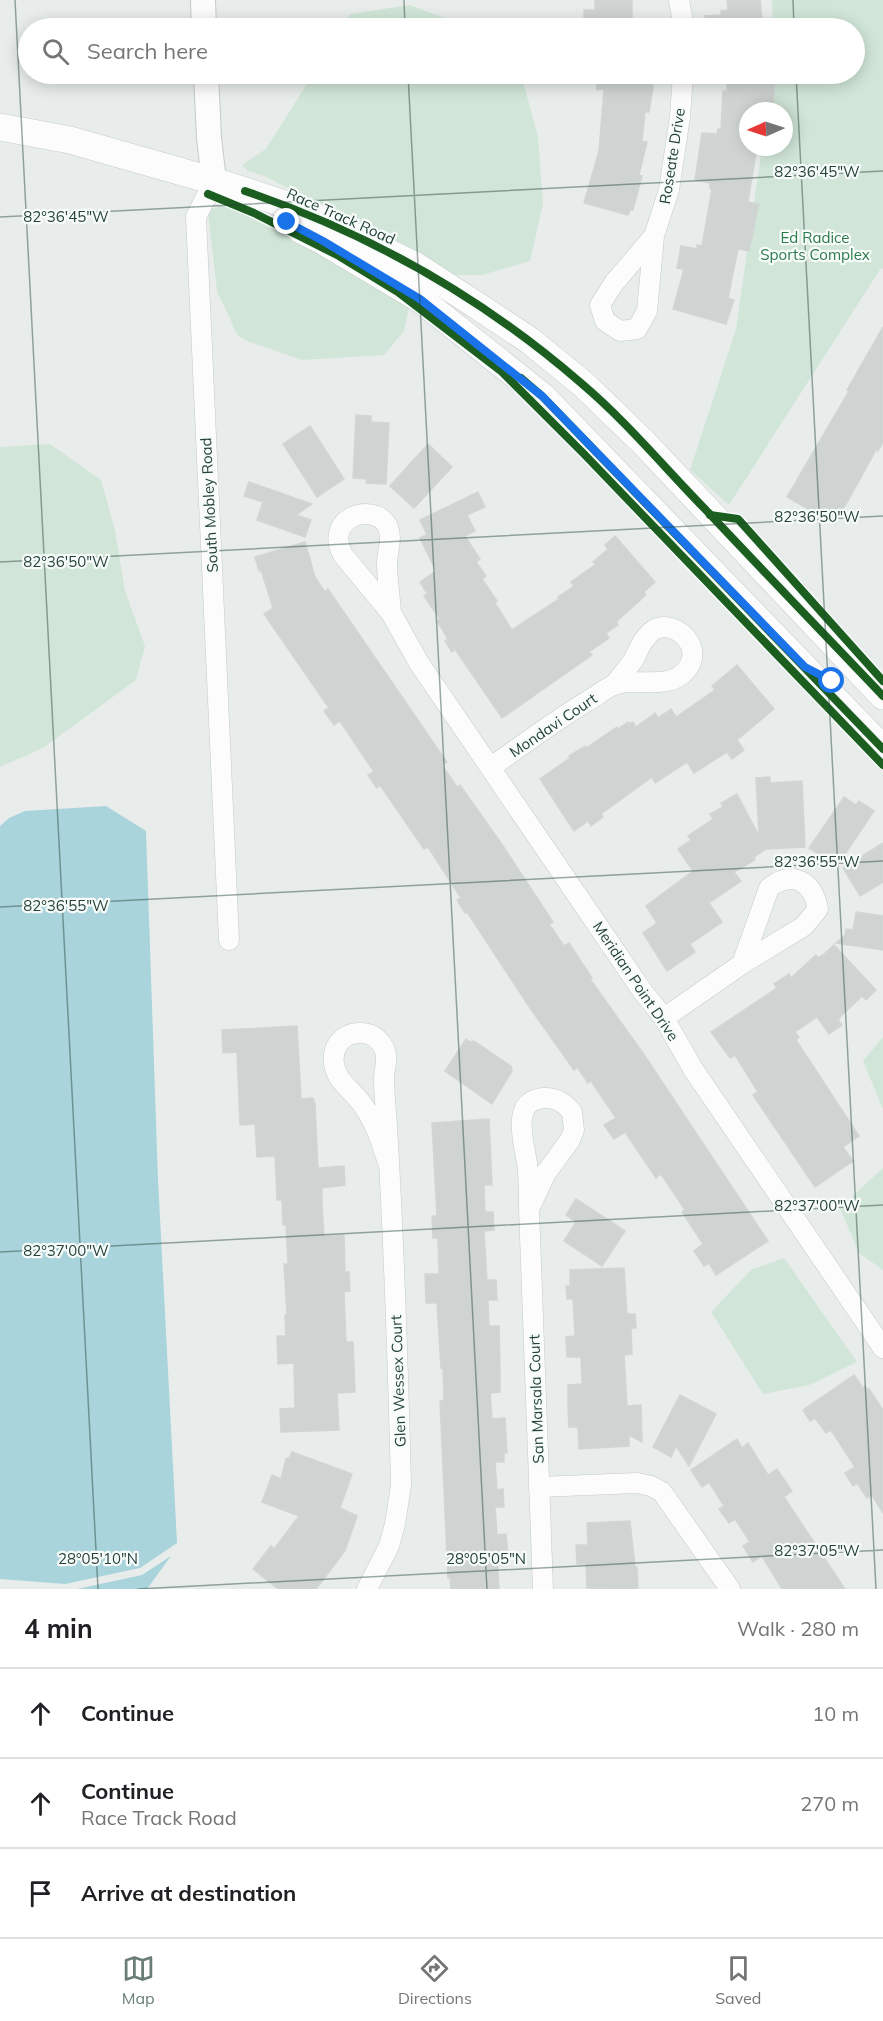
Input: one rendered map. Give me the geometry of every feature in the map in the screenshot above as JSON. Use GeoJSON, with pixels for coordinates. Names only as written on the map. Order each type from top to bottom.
{"type":"FeatureCollection","features":[{"type":"Feature","properties":{"kind":"main road","name":"Race Track Road"},"geometry":{"type":"LineString","coordinates":[[0,127],[70,140],[214,181],[310,215],[416,266],[474,303],[529,340],[583,384],[644,443],[883,696]]}},
{"type":"Feature","properties":{"kind":"main road","name":"Race Track Road"},"geometry":{"type":"LineString","coordinates":[[214,181],[323,241],[420,299],[542,396],[883,749]]}},
{"type":"Feature","properties":{"kind":"main road"},"geometry":{"type":"LineString","coordinates":[[678,536],[703,508]]}},
{"type":"Feature","properties":{"kind":"main road"},"geometry":{"type":"LineString","coordinates":[[805,667],[845,689],[883,729]]}},
{"type":"Feature","properties":{"kind":"street"},"geometry":{"type":"LineString","coordinates":[[203,0],[204,18]]}},
{"type":"Feature","properties":{"kind":"street"},"geometry":{"type":"LineString","coordinates":[[679,0],[682,18]]}},
{"type":"Feature","properties":{"kind":"street"},"geometry":{"type":"LineString","coordinates":[[206,84],[214,181]]}},
{"type":"Feature","properties":{"kind":"street","name":"Roseate Drive"},"geometry":{"type":"LineString","coordinates":[[654,237],[669,190],[680,117],[682,84]]}},
{"type":"Feature","properties":{"kind":"street","name":"South Mobley Road"},"geometry":{"type":"LineString","coordinates":[[214,181],[196,217],[229,940]]}},
{"type":"Feature","properties":{"kind":"street","name":"Meridian Point Drive"},"geometry":{"type":"LineString","coordinates":[[391,613],[387,561],[391,538],[387,525],[372,515],[350,517],[337,534],[338,546],[343,555],[391,613],[419,663],[643,992],[664,1018],[693,1069],[883,1348]]}},
{"type":"Feature","properties":{"kind":"street","name":"Mondavi Court"},"geometry":{"type":"LineString","coordinates":[[491,767],[563,716],[614,685]]}},
{"type":"Feature","properties":{"kind":"street"},"geometry":{"type":"LineString","coordinates":[[664,1018],[742,964]]}},
{"type":"Feature","properties":{"kind":"street","name":"Glen Wessex Court"},"geometry":{"type":"LineString","coordinates":[[368,1589],[389,1546],[401,1485],[389,1166],[384,1077],[387,1061],[384,1048],[377,1038],[368,1034],[343,1036],[334,1048],[335,1073],[341,1083],[361,1102],[376,1127],[389,1166]]}},
{"type":"Feature","properties":{"kind":"street","name":"San Marsala Court"},"geometry":{"type":"LineString","coordinates":[[529,1209],[546,1173],[570,1140],[574,1130],[572,1112],[559,1101],[548,1098],[531,1102],[521,1121],[528,1170],[529,1209],[543,1589]]}},
{"type":"Feature","properties":{"kind":"street"},"geometry":{"type":"LineString","coordinates":[[539,1487],[637,1483],[651,1486],[662,1492],[730,1589]]}},
{"type":"Feature","properties":{"kind":"green space","name":"Ed Radice Sports Complex"},"geometry":{"type":"Polygon","coordinates":[[[772,0],[883,0],[883,269],[881,268],[729,505],[690,470],[736,329],[761,156],[793,156],[793,102],[768,102],[771,84],[865,84],[865,18],[773,18],[772,0]]]}},
{"type":"Feature","properties":{"kind":"green space"},"geometry":{"type":"Polygon","coordinates":[[[410,5],[444,18],[347,18],[350,14],[410,5]]]}},
{"type":"Feature","properties":{"kind":"green space"},"geometry":{"type":"Polygon","coordinates":[[[307,84],[524,84],[538,137],[543,204],[530,261],[482,275],[451,275],[400,244],[264,176],[248,171],[242,165],[266,149],[307,84]]]}},
{"type":"Feature","properties":{"kind":"green space"},"geometry":{"type":"Polygon","coordinates":[[[225,205],[297,238],[392,295],[409,308],[404,331],[384,355],[302,360],[238,336],[217,291],[208,214],[211,209],[225,205]]]}},
{"type":"Feature","properties":{"kind":"green space"},"geometry":{"type":"Polygon","coordinates":[[[50,444],[101,480],[115,530],[125,591],[145,646],[136,680],[43,748],[0,767],[0,447],[50,444]]]}},
{"type":"Feature","properties":{"kind":"green space"},"geometry":{"type":"Polygon","coordinates":[[[883,1037],[883,1109],[863,1061],[883,1037]]]}},
{"type":"Feature","properties":{"kind":"green space"},"geometry":{"type":"Polygon","coordinates":[[[883,1168],[883,1270],[859,1253],[840,1208],[883,1168]]]}},
{"type":"Feature","properties":{"kind":"green space"},"geometry":{"type":"Polygon","coordinates":[[[784,1258],[857,1362],[809,1385],[763,1394],[711,1312],[751,1270],[784,1258]]]}},
{"type":"Feature","properties":{"kind":"water"},"geometry":{"type":"Polygon","coordinates":[[[106,806],[146,831],[158,1179],[177,1543],[140,1568],[65,1584],[0,1579],[0,826],[9,818],[25,811],[106,806]]]}},
{"type":"Feature","properties":{"kind":"water"},"geometry":{"type":"Polygon","coordinates":[[[171,1556],[147,1589],[77,1589],[142,1575],[171,1556]]]}},
{"type":"Feature","properties":{"kind":"building"},"geometry":{"type":"Polygon","coordinates":[[[595,0],[632,0],[632,18],[584,18],[584,10],[595,10],[595,0]]]}},
{"type":"Feature","properties":{"kind":"building"},"geometry":{"type":"Polygon","coordinates":[[[727,0],[760,0],[762,18],[705,18],[705,16],[721,15],[721,11],[728,10],[727,0]]]}},
{"type":"Feature","properties":{"kind":"building"},"geometry":{"type":"Polygon","coordinates":[[[597,84],[653,84],[649,112],[645,112],[642,141],[647,142],[639,175],[642,176],[633,210],[630,210],[628,215],[584,203],[599,151],[604,89],[597,90],[597,84]]]}},
{"type":"Feature","properties":{"kind":"building"},"geometry":{"type":"Polygon","coordinates":[[[727,84],[775,84],[773,102],[739,102],[739,156],[756,156],[748,202],[759,204],[749,251],[738,249],[728,298],[734,300],[726,324],[673,309],[684,269],[677,268],[681,246],[697,249],[697,245],[702,246],[712,189],[710,189],[710,183],[695,180],[702,133],[717,134],[718,129],[721,129],[723,91],[727,91],[727,84]]]}},
{"type":"Feature","properties":{"kind":"building"},"geometry":{"type":"Polygon","coordinates":[[[883,327],[883,442],[878,451],[876,450],[835,524],[787,497],[849,391],[847,390],[883,327]]]}},
{"type":"Feature","properties":{"kind":"building"},"geometry":{"type":"Polygon","coordinates":[[[356,415],[371,416],[371,422],[389,423],[386,484],[366,483],[367,479],[353,478],[356,415]]]}},
{"type":"Feature","properties":{"kind":"building"},"geometry":{"type":"Polygon","coordinates":[[[310,426],[344,479],[317,497],[283,444],[310,426]]]}},
{"type":"Feature","properties":{"kind":"building"},"geometry":{"type":"Polygon","coordinates":[[[428,444],[452,467],[414,508],[390,486],[428,444]]]}},
{"type":"Feature","properties":{"kind":"building"},"geometry":{"type":"Polygon","coordinates":[[[249,482],[312,504],[296,515],[311,520],[305,537],[257,520],[263,502],[244,496],[249,482]]]}},
{"type":"Feature","properties":{"kind":"building"},"geometry":{"type":"Polygon","coordinates":[[[478,492],[485,507],[467,515],[475,531],[465,536],[480,559],[476,562],[486,576],[482,579],[512,630],[559,599],[558,597],[574,586],[571,582],[596,564],[593,562],[608,549],[605,545],[615,536],[655,582],[644,592],[646,595],[616,622],[618,625],[606,633],[609,638],[589,652],[592,655],[502,718],[455,649],[452,652],[445,641],[448,639],[437,621],[440,619],[424,596],[427,593],[420,582],[436,571],[420,538],[427,535],[420,520],[478,492]]]}},
{"type":"Feature","properties":{"kind":"building"},"geometry":{"type":"Polygon","coordinates":[[[305,542],[315,577],[325,592],[328,589],[447,762],[442,765],[457,787],[460,785],[501,843],[553,922],[549,924],[564,946],[569,943],[592,978],[590,979],[643,1053],[768,1241],[716,1275],[709,1263],[704,1266],[694,1251],[703,1244],[682,1212],[685,1210],[661,1174],[656,1178],[625,1132],[614,1139],[604,1125],[616,1118],[591,1081],[588,1083],[577,1067],[574,1070],[530,1008],[467,912],[465,913],[457,900],[461,898],[428,847],[424,849],[380,785],[377,788],[368,775],[374,772],[340,721],[334,725],[324,711],[329,708],[264,614],[273,608],[255,557],[305,542]]]}},
{"type":"Feature","properties":{"kind":"building"},"geometry":{"type":"Polygon","coordinates":[[[737,665],[774,709],[737,740],[744,750],[732,759],[727,752],[694,773],[687,762],[655,783],[652,777],[601,814],[603,817],[591,826],[588,821],[574,831],[540,779],[570,758],[569,756],[585,746],[586,748],[617,727],[618,729],[628,722],[629,724],[633,722],[636,727],[655,713],[658,718],[671,709],[676,717],[715,690],[712,686],[737,665]]]}},
{"type":"Feature","properties":{"kind":"building"},"geometry":{"type":"Polygon","coordinates":[[[770,777],[770,783],[802,781],[805,847],[766,849],[754,857],[755,860],[734,872],[741,881],[709,903],[722,922],[690,944],[695,952],[667,971],[643,933],[657,923],[646,906],[693,871],[678,849],[691,840],[688,836],[713,819],[710,814],[723,807],[721,803],[737,794],[759,836],[756,778],[770,777]]]}},
{"type":"Feature","properties":{"kind":"building"},"geometry":{"type":"Polygon","coordinates":[[[844,797],[856,805],[859,801],[874,811],[837,866],[809,848],[844,797]]]}},
{"type":"Feature","properties":{"kind":"building"},"geometry":{"type":"Polygon","coordinates":[[[883,843],[883,882],[860,896],[843,868],[883,843]]]}},
{"type":"Feature","properties":{"kind":"building"},"geometry":{"type":"Polygon","coordinates":[[[856,912],[883,916],[883,950],[836,943],[845,935],[846,929],[853,930],[856,912]]]}},
{"type":"Feature","properties":{"kind":"building"},"geometry":{"type":"Polygon","coordinates":[[[834,945],[876,990],[866,1000],[862,996],[838,1019],[842,1025],[829,1034],[817,1017],[795,1032],[799,1037],[796,1040],[859,1136],[843,1147],[853,1161],[815,1187],[753,1095],[758,1092],[735,1055],[730,1058],[711,1032],[777,988],[774,984],[789,974],[791,978],[816,955],[818,958],[834,945]]]}},
{"type":"Feature","properties":{"kind":"building"},"geometry":{"type":"Polygon","coordinates":[[[297,1026],[301,1099],[313,1098],[315,1104],[318,1168],[344,1166],[345,1185],[322,1188],[322,1204],[324,1236],[344,1235],[345,1272],[349,1272],[350,1291],[344,1292],[346,1342],[353,1342],[355,1392],[337,1393],[339,1430],[281,1432],[280,1409],[295,1408],[294,1363],[278,1364],[277,1336],[286,1336],[284,1264],[288,1264],[286,1225],[283,1225],[282,1200],[277,1200],[275,1156],[257,1157],[255,1124],[240,1125],[237,1052],[223,1053],[222,1030],[297,1026]]]}},
{"type":"Feature","properties":{"kind":"building"},"geometry":{"type":"Polygon","coordinates":[[[466,1039],[470,1042],[474,1041],[511,1066],[512,1071],[492,1104],[445,1071],[466,1039]]]}},
{"type":"Feature","properties":{"kind":"building"},"geometry":{"type":"Polygon","coordinates":[[[489,1119],[492,1185],[484,1185],[485,1212],[493,1212],[494,1230],[484,1231],[487,1280],[496,1280],[497,1300],[488,1300],[489,1326],[499,1326],[500,1368],[500,1392],[490,1393],[492,1419],[505,1418],[507,1453],[504,1453],[504,1462],[495,1462],[497,1490],[503,1489],[504,1507],[495,1507],[497,1535],[506,1534],[508,1553],[497,1554],[499,1589],[451,1589],[450,1578],[448,1578],[440,1401],[444,1400],[443,1368],[441,1368],[437,1303],[426,1303],[425,1274],[439,1274],[438,1238],[433,1238],[432,1216],[437,1216],[432,1123],[489,1119]]]}},
{"type":"Feature","properties":{"kind":"building"},"geometry":{"type":"Polygon","coordinates":[[[576,1199],[625,1231],[602,1266],[564,1241],[576,1222],[566,1215],[576,1199]]]}},
{"type":"Feature","properties":{"kind":"building"},"geometry":{"type":"Polygon","coordinates":[[[624,1268],[627,1314],[635,1314],[636,1328],[631,1328],[632,1354],[624,1355],[627,1406],[641,1405],[642,1442],[629,1435],[629,1446],[579,1449],[578,1427],[569,1427],[568,1385],[582,1384],[581,1357],[567,1357],[566,1337],[575,1336],[573,1299],[567,1299],[566,1286],[570,1286],[570,1270],[624,1268]]]}},
{"type":"Feature","properties":{"kind":"building"},"geometry":{"type":"Polygon","coordinates":[[[854,1375],[863,1388],[865,1386],[869,1389],[883,1410],[883,1513],[872,1495],[867,1498],[857,1483],[853,1486],[845,1473],[855,1467],[831,1430],[826,1433],[815,1418],[810,1421],[803,1410],[854,1375]]]}},
{"type":"Feature","properties":{"kind":"building"},"geometry":{"type":"Polygon","coordinates":[[[680,1395],[716,1414],[689,1466],[676,1446],[671,1457],[653,1447],[680,1395]]]}},
{"type":"Feature","properties":{"kind":"building"},"geometry":{"type":"Polygon","coordinates":[[[737,1439],[742,1448],[748,1443],[768,1475],[777,1469],[792,1491],[784,1497],[845,1589],[782,1589],[762,1556],[753,1562],[743,1546],[750,1542],[735,1519],[729,1523],[719,1509],[724,1506],[709,1482],[702,1487],[691,1470],[737,1439]]]}},
{"type":"Feature","properties":{"kind":"building"},"geometry":{"type":"Polygon","coordinates":[[[292,1452],[352,1474],[340,1508],[357,1516],[345,1551],[316,1589],[278,1589],[253,1569],[271,1546],[274,1549],[299,1516],[262,1502],[272,1475],[281,1479],[286,1459],[292,1452]]]}},
{"type":"Feature","properties":{"kind":"building"},"geometry":{"type":"Polygon","coordinates":[[[630,1521],[638,1589],[587,1588],[586,1564],[577,1564],[576,1545],[588,1545],[587,1523],[630,1521]]]}},
{"type":"Feature","properties":{"kind":"cycle path"},"geometry":{"type":"LineString","coordinates":[[245,191],[291,208],[380,248],[464,296],[543,352],[598,398],[629,428],[883,696]]}},
{"type":"Feature","properties":{"kind":"cycle path"},"geometry":{"type":"LineString","coordinates":[[208,194],[254,213],[339,256],[398,292],[501,371],[584,454],[883,765]]}},
{"type":"Feature","properties":{"kind":"cycle path"},"geometry":{"type":"LineString","coordinates":[[521,378],[542,396],[883,749]]}},
{"type":"Feature","properties":{"kind":"cycle path"},"geometry":{"type":"LineString","coordinates":[[710,515],[738,519],[883,681]]}},
{"type":"Feature","properties":{"kind":"route"},"geometry":{"type":"LineString","coordinates":[[287,222],[420,299],[542,396],[805,667],[832,681]]}}]}
